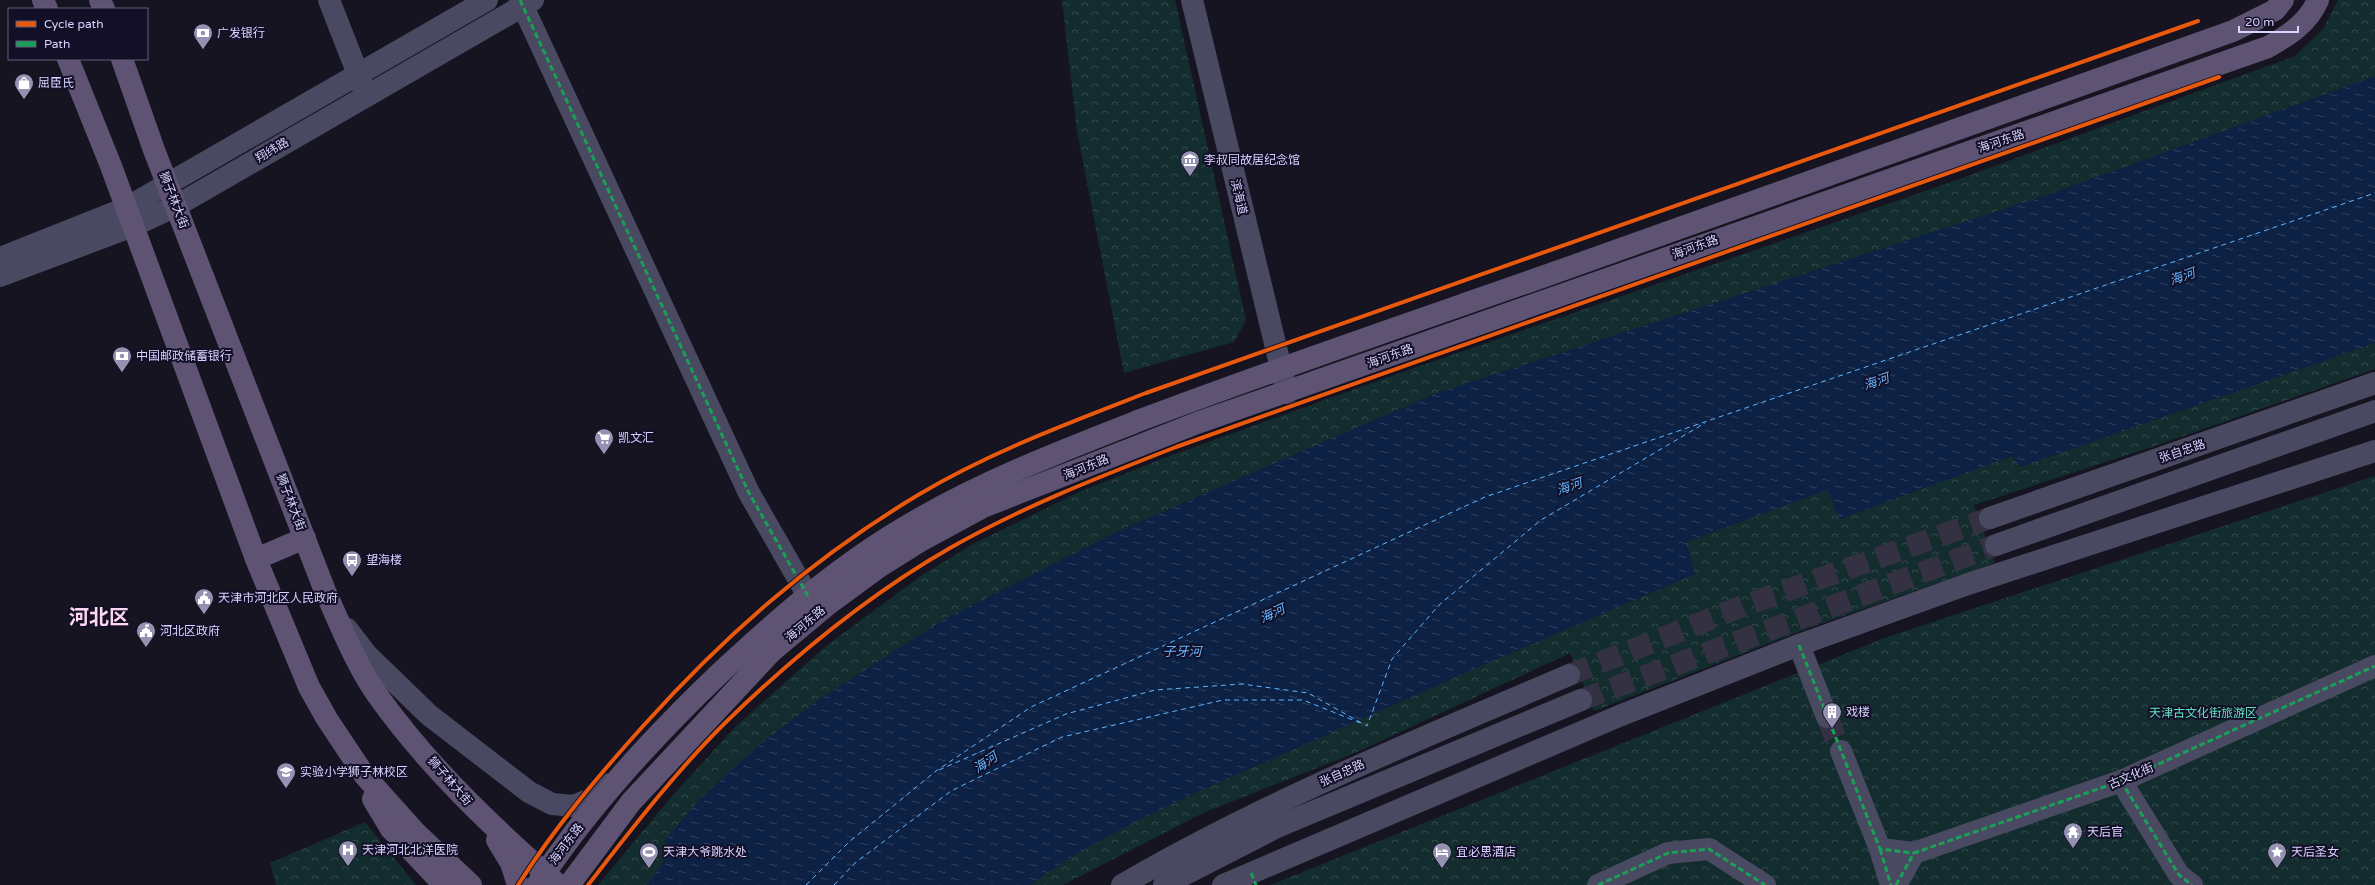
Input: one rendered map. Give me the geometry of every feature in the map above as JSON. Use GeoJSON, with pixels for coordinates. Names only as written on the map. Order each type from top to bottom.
{"type":"FeatureCollection","features":[{"type":"Feature","properties":{"kind":"main road","name":"海河东路"},"geometry":{"type":"LineString","coordinates":[[547,881],[619,777],[671,719],[759,636],[808,596],[874,547],[912,522],[974,490],[1058,452],[1281,368],[1898,152],[2218,36],[2255,22],[2275,10],[2283,0]]}},
{"type":"Feature","properties":{"kind":"main road","name":"海河东路"},"geometry":{"type":"LineString","coordinates":[[569,885],[631,802],[772,651],[826,606],[879,567],[922,540],[983,507],[1197,423],[1287,393],[1747,228],[2268,47],[2293,33],[2313,11],[2318,0]]}},
{"type":"Feature","properties":{"kind":"main road"},"geometry":{"type":"LineString","coordinates":[[68,60],[130,217],[256,559],[309,687],[327,720],[365,776],[416,833],[471,885]]}},
{"type":"Feature","properties":{"kind":"main road","name":"狮子林大街"},"geometry":{"type":"LineString","coordinates":[[122,60],[154,150],[169,184],[176,206],[305,538],[334,611],[357,660],[378,696],[474,808],[547,881]]}},
{"type":"Feature","properties":{"kind":"main road"},"geometry":{"type":"LineString","coordinates":[[256,559],[305,538]]}},
{"type":"Feature","properties":{"kind":"main road"},"geometry":{"type":"LineString","coordinates":[[365,776],[374,804],[391,830],[444,885]]}},
{"type":"Feature","properties":{"kind":"main road"},"geometry":{"type":"LineString","coordinates":[[474,808],[500,843],[511,863],[518,885]]}},
{"type":"Feature","properties":{"kind":"street"},"geometry":{"type":"LineString","coordinates":[[329,0],[366,96]]}},
{"type":"Feature","properties":{"kind":"street","name":"翔纬路"},"geometry":{"type":"LineString","coordinates":[[0,276],[130,217],[169,184],[487,0]]}},
{"type":"Feature","properties":{"kind":"street","name":"滨海道"},"geometry":{"type":"LineString","coordinates":[[1192,0],[1287,393]]}},
{"type":"Feature","properties":{"kind":"street"},"geometry":{"type":"LineString","coordinates":[[525,2],[749,493],[808,596]]}},
{"type":"Feature","properties":{"kind":"street","name":"翔纬路"},"geometry":{"type":"LineString","coordinates":[[0,258],[93,223],[130,217],[176,206],[525,2]]}},
{"type":"Feature","properties":{"kind":"street","name":"张自忠路"},"geometry":{"type":"LineString","coordinates":[[1990,518],[2375,383]]}},
{"type":"Feature","properties":{"kind":"street"},"geometry":{"type":"LineString","coordinates":[[1996,545],[2375,411]]}},
{"type":"Feature","properties":{"kind":"street"},"geometry":{"type":"LineString","coordinates":[[1223,885],[1254,879],[1619,716],[1800,645],[1968,584],[2375,451]]}},
{"type":"Feature","properties":{"kind":"street"},"geometry":{"type":"LineString","coordinates":[[334,611],[367,655],[390,679],[429,715],[529,792],[552,804],[573,806],[591,799],[619,777]]}},
{"type":"Feature","properties":{"kind":"street"},"geometry":{"type":"LineString","coordinates":[[1800,645],[1827,717]]}},
{"type":"Feature","properties":{"kind":"street","name":"古文化街"},"geometry":{"type":"LineString","coordinates":[[1914,853],[2121,781],[2375,666]]}},
{"type":"Feature","properties":{"kind":"street","name":"张自忠路"},"geometry":{"type":"LineString","coordinates":[[1122,885],[1179,852],[1331,777],[1569,675]]}},
{"type":"Feature","properties":{"kind":"street","name":"张自忠路"},"geometry":{"type":"LineString","coordinates":[[1164,885],[1278,826],[1581,700]]}},
{"type":"Feature","properties":{"kind":"street"},"geometry":{"type":"LineString","coordinates":[[1841,751],[1880,849],[1891,885]]}},
{"type":"Feature","properties":{"kind":"street"},"geometry":{"type":"LineString","coordinates":[[2121,781],[2179,875],[2192,885]]}},
{"type":"Feature","properties":{"kind":"street"},"geometry":{"type":"LineString","coordinates":[[1598,885],[1668,853],[1709,849],[1765,885]]}},
{"type":"Feature","properties":{"kind":"street"},"geometry":{"type":"LineString","coordinates":[[1880,849],[1914,853],[1896,885]]}},
{"type":"Feature","properties":{"kind":"green space","name":"李叔同故居纪念馆"},"geometry":{"type":"Polygon","coordinates":[[[1062,0],[1175,0],[1246,320],[1234,342],[1124,373],[1077,131],[1062,0]]]}},
{"type":"Feature","properties":{"kind":"green space","name":"子牙河"},"geometry":{"type":"Polygon","coordinates":[[[2338,0],[2375,0],[2375,369],[2155,446],[1974,505],[1995,563],[1809,628],[1594,711],[1570,653],[1355,753],[1203,813],[1063,885],[598,885],[672,796],[735,727],[826,646],[922,575],[973,544],[1077,493],[1164,458],[1397,374],[1951,182],[2295,56],[2323,29],[2338,0]]]}},
{"type":"Feature","properties":{"kind":"green space","name":"天津古文化街旅游区"},"geometry":{"type":"Polygon","coordinates":[[[2375,476],[2375,885],[1270,885],[1887,637],[2375,476]]]}},
{"type":"Feature","properties":{"kind":"green space"},"geometry":{"type":"Polygon","coordinates":[[[365,822],[416,885],[276,885],[270,863],[365,822]]]}},
{"type":"Feature","properties":{"kind":"water","name":"子牙河"},"geometry":{"type":"Polygon","coordinates":[[[2375,76],[2375,343],[2020,467],[2012,456],[1840,519],[1827,490],[1686,542],[1695,574],[1451,679],[1164,807],[1096,843],[1062,863],[1030,885],[647,885],[672,849],[664,841],[699,800],[753,750],[817,701],[946,618],[1123,529],[1437,393],[2053,193],[2375,76]]]}},
{"type":"Feature","properties":{"kind":"ferry route"},"geometry":{"type":"LineString","coordinates":[[806,885],[849,842],[936,771],[1031,707],[1485,497],[2375,193]]}},
{"type":"Feature","properties":{"kind":"ferry route"},"geometry":{"type":"LineString","coordinates":[[939,770],[1066,714],[1155,690],[1242,684],[1308,693],[1367,726],[1392,659],[1439,605],[1541,520],[1705,423]]}},
{"type":"Feature","properties":{"kind":"ferry route"},"geometry":{"type":"LineString","coordinates":[[834,885],[855,863],[951,791],[1062,737],[1223,700],[1303,700],[1363,724]]}},
{"type":"Feature","properties":{"kind":"tunnel"},"geometry":{"type":"LineString","coordinates":[[1569,675],[1743,606],[1990,518]]}},
{"type":"Feature","properties":{"kind":"tunnel"},"geometry":{"type":"LineString","coordinates":[[1581,700],[1996,545]]}},
{"type":"Feature","properties":{"kind":"tunnel"},"geometry":{"type":"LineString","coordinates":[[1827,717],[1841,751]]}},
{"type":"Feature","properties":{"kind":"marked path"},"geometry":{"type":"LineString","coordinates":[[520,0],[749,493],[808,596]]}},
{"type":"Feature","properties":{"kind":"marked path"},"geometry":{"type":"LineString","coordinates":[[1799,645],[1880,849],[1914,853]]}},
{"type":"Feature","properties":{"kind":"marked path"},"geometry":{"type":"LineString","coordinates":[[1896,885],[1914,853],[2121,781],[2375,666]]}},
{"type":"Feature","properties":{"kind":"marked path"},"geometry":{"type":"LineString","coordinates":[[2121,781],[2179,875],[2192,885]]}},
{"type":"Feature","properties":{"kind":"marked path"},"geometry":{"type":"LineString","coordinates":[[1598,885],[1668,853],[1709,849],[1765,885]]}},
{"type":"Feature","properties":{"kind":"marked path"},"geometry":{"type":"LineString","coordinates":[[1880,849],[1891,885]]}},
{"type":"Feature","properties":{"kind":"marked path"},"geometry":{"type":"LineString","coordinates":[[1251,873],[1256,885]]}},
{"type":"Feature","properties":{"kind":"cycle path"},"geometry":{"type":"LineString","coordinates":[[518,885],[562,822],[610,763],[675,692],[739,629],[807,571],[879,519],[918,495],[973,465],[1030,439],[1146,393],[2198,21]]}},
{"type":"Feature","properties":{"kind":"cycle path"},"geometry":{"type":"LineString","coordinates":[[588,885],[654,801],[689,760],[726,722],[805,650],[861,606],[920,566],[977,533],[1005,519],[1090,481],[1176,447],[2219,77]]}},
{"type":"Feature","properties":{"kind":"place","name":"广发银行"},"geometry":{"type":"Point","coordinates":[203,50]}},
{"type":"Feature","properties":{"kind":"place","name":"屈臣氏"},"geometry":{"type":"Point","coordinates":[24,100]}},
{"type":"Feature","properties":{"kind":"place","name":"李叔同故居纪念馆"},"geometry":{"type":"Point","coordinates":[1190,177]}},
{"type":"Feature","properties":{"kind":"place","name":"中国邮政储蓄银行"},"geometry":{"type":"Point","coordinates":[122,373]}},
{"type":"Feature","properties":{"kind":"place","name":"凯文汇"},"geometry":{"type":"Point","coordinates":[604,455]}},
{"type":"Feature","properties":{"kind":"place","name":"望海楼"},"geometry":{"type":"Point","coordinates":[352,577]}},
{"type":"Feature","properties":{"kind":"place","name":"天津市河北区人民政府"},"geometry":{"type":"Point","coordinates":[204,615]}},
{"type":"Feature","properties":{"kind":"place","name":"河北区政府"},"geometry":{"type":"Point","coordinates":[146,648]}},
{"type":"Feature","properties":{"kind":"place","name":"戏楼"},"geometry":{"type":"Point","coordinates":[1832,729]}},
{"type":"Feature","properties":{"kind":"place","name":"实验小学狮子林校区"},"geometry":{"type":"Point","coordinates":[286,789]}},
{"type":"Feature","properties":{"kind":"place","name":"天后官"},"geometry":{"type":"Point","coordinates":[2073,849]}},
{"type":"Feature","properties":{"kind":"place","name":"天津河北北洋医院"},"geometry":{"type":"Point","coordinates":[348,867]}},
{"type":"Feature","properties":{"kind":"place","name":"天津大爷跳水处"},"geometry":{"type":"Point","coordinates":[649,869]}},
{"type":"Feature","properties":{"kind":"place","name":"宜必思酒店"},"geometry":{"type":"Point","coordinates":[1442,869]}},
{"type":"Feature","properties":{"kind":"place","name":"天后圣女"},"geometry":{"type":"Point","coordinates":[2277,869]}},
{"type":"Feature","properties":{"kind":"district","name":"河北区"},"geometry":{"type":"Point","coordinates":[99,617]}},
{"type":"Feature","properties":{"kind":"water label","name":"海河"},"geometry":{"type":"Point","coordinates":[2182,276]}},
{"type":"Feature","properties":{"kind":"water label","name":"海河"},"geometry":{"type":"Point","coordinates":[1876,381]}},
{"type":"Feature","properties":{"kind":"water label","name":"海河"},"geometry":{"type":"Point","coordinates":[1569,486]}},
{"type":"Feature","properties":{"kind":"water label","name":"海河"},"geometry":{"type":"Point","coordinates":[1272,613]}},
{"type":"Feature","properties":{"kind":"water label","name":"海河"},"geometry":{"type":"Point","coordinates":[985,762]}}]}
